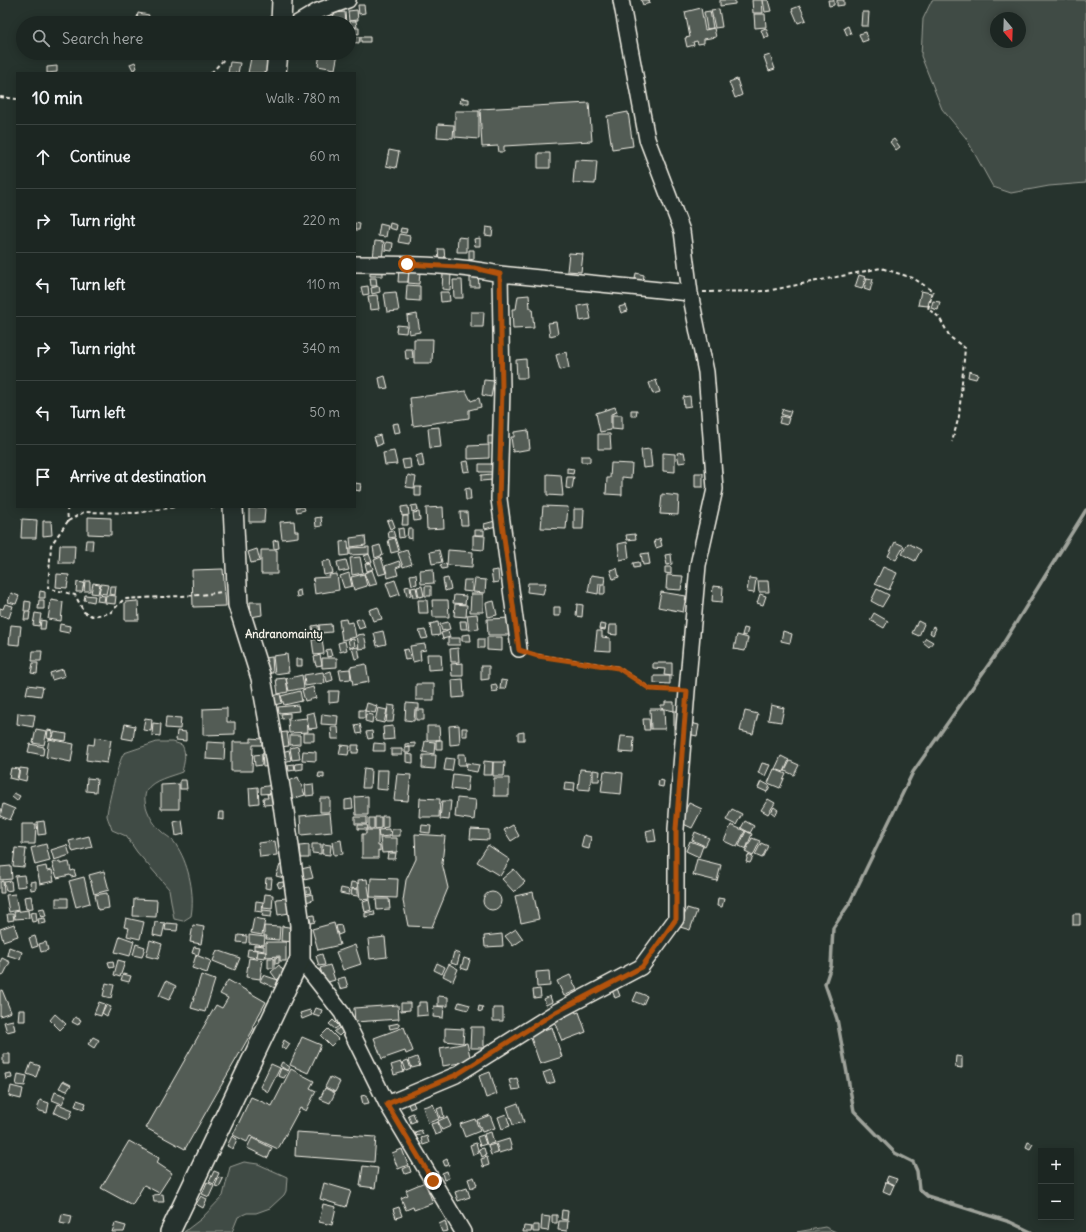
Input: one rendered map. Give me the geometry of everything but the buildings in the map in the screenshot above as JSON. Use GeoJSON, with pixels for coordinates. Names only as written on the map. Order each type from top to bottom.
{"type":"FeatureCollection","features":[{"type":"Feature","properties":{"kind":"main road"},"geometry":{"type":"LineString","coordinates":[[281,16],[282,0]]}},
{"type":"Feature","properties":{"kind":"main road"},"geometry":{"type":"LineString","coordinates":[[276,72],[277,60]]}},
{"type":"Feature","properties":{"kind":"main road"},"geometry":{"type":"LineString","coordinates":[[170,1232],[300,960],[300,925],[282,796],[261,678],[238,605],[232,508]]}},
{"type":"Feature","properties":{"kind":"street"},"geometry":{"type":"LineString","coordinates":[[310,16],[318,11],[348,0]]}},
{"type":"Feature","properties":{"kind":"street"},"geometry":{"type":"LineString","coordinates":[[387,1104],[456,1075],[556,1012],[642,967],[676,919],[676,829],[698,565],[715,490],[706,372],[690,293],[682,231],[647,139],[621,0]]}},
{"type":"Feature","properties":{"kind":"street"},"geometry":{"type":"LineString","coordinates":[[356,264],[407,264],[474,268],[500,274],[690,293]]}},
{"type":"Feature","properties":{"kind":"street"},"geometry":{"type":"LineString","coordinates":[[500,274],[502,389],[499,500],[519,650]]}},
{"type":"Feature","properties":{"kind":"street"},"geometry":{"type":"LineString","coordinates":[[300,960],[342,1013],[387,1104],[463,1232]]}},
{"type":"Feature","properties":{"kind":"path"},"geometry":{"type":"LineString","coordinates":[[212,72],[223,60]]}},
{"type":"Feature","properties":{"kind":"path"},"geometry":{"type":"LineString","coordinates":[[0,97],[16,99]]}},
{"type":"Feature","properties":{"kind":"path"},"geometry":{"type":"LineString","coordinates":[[690,293],[766,291],[881,268],[913,278],[933,291],[928,309],[939,317],[950,337],[965,348],[959,416],[952,442]]}},
{"type":"Feature","properties":{"kind":"path"},"geometry":{"type":"LineString","coordinates":[[68,508],[68,521]]}},
{"type":"Feature","properties":{"kind":"path"},"geometry":{"type":"LineString","coordinates":[[169,508],[137,513],[84,512],[68,521],[51,545],[48,588],[74,595],[84,612],[92,616],[110,612],[124,599],[200,595],[237,590]]}},
{"type":"Feature","properties":{"kind":"path"},"geometry":{"type":"LineString","coordinates":[[519,650],[538,656],[618,668],[650,689],[687,691]]}},
{"type":"Feature","properties":{"kind":"shaded area"},"geometry":{"type":"Polygon","coordinates":[[[932,0],[1086,0],[1086,183],[1049,186],[1011,193],[993,187],[966,138],[942,109],[921,56],[923,19],[932,0]]]}},
{"type":"Feature","properties":{"kind":"shaded area"},"geometry":{"type":"Polygon","coordinates":[[[157,742],[173,742],[182,745],[184,748],[185,758],[182,772],[153,784],[147,790],[145,795],[146,806],[151,818],[163,833],[176,844],[188,872],[192,890],[192,908],[191,916],[183,921],[174,919],[169,889],[137,852],[126,836],[112,830],[107,816],[119,764],[124,753],[157,742]]]}},
{"type":"Feature","properties":{"kind":"shaded area"},"geometry":{"type":"Polygon","coordinates":[[[244,1162],[258,1164],[287,1177],[286,1191],[284,1195],[270,1208],[256,1213],[247,1213],[238,1217],[232,1232],[184,1232],[201,1219],[223,1196],[230,1167],[244,1162]]]}},
{"type":"Feature","properties":{"kind":"shaded area"},"geometry":{"type":"Polygon","coordinates":[[[825,1227],[836,1232],[797,1232],[825,1227]]]}},
{"type":"Feature","properties":{"kind":"waterway"},"geometry":{"type":"LineString","coordinates":[[1031,1232],[1010,1222],[927,1196],[919,1189],[917,1171],[913,1162],[895,1153],[854,1111],[837,1019],[825,984],[831,966],[833,928],[849,904],[913,772],[1001,647],[1086,510]]}},
{"type":"Feature","properties":{"kind":"district","name":"Andranomainty"},"geometry":{"type":"Point","coordinates":[284,634]}},
{"type":"Feature","properties":{"kind":"route"},"geometry":{"type":"LineString","coordinates":[[407,264],[474,268],[500,274],[502,389],[499,500],[519,650],[538,656],[618,668],[650,689],[687,691],[676,829],[676,919],[642,967],[556,1012],[456,1075],[387,1104],[433,1181]]}}]}
